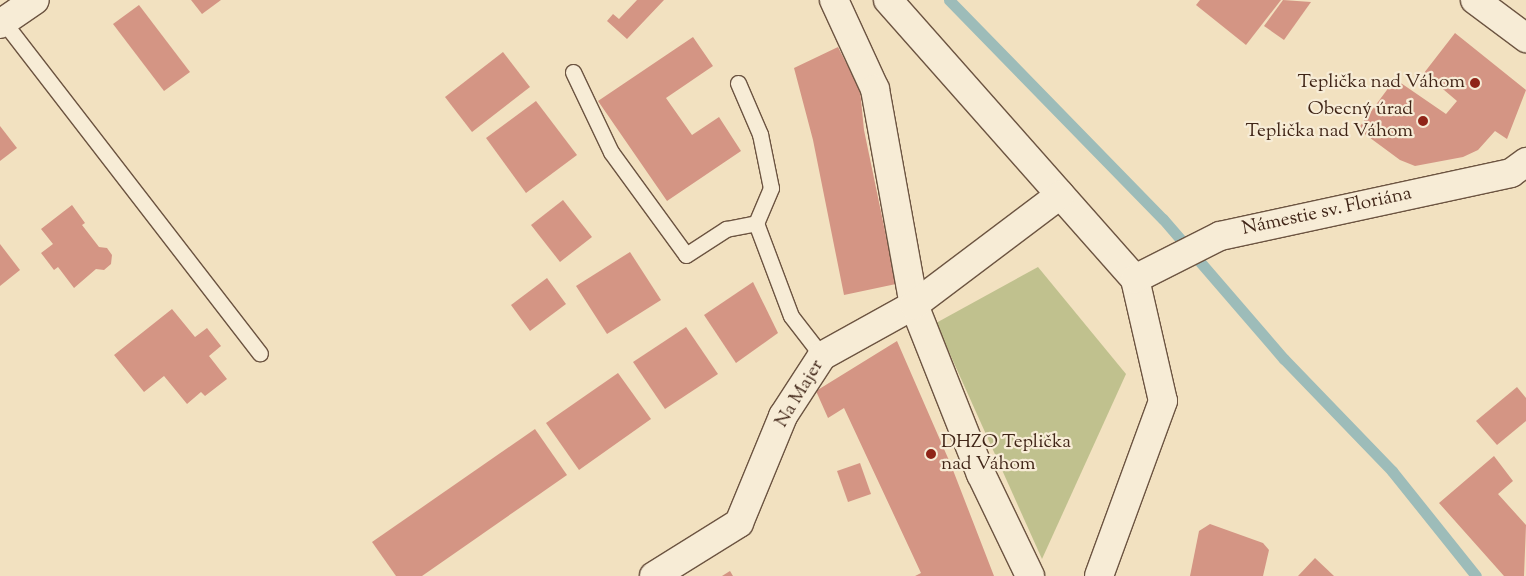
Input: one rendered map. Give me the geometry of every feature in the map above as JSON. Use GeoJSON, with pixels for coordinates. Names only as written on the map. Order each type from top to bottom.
{"type":"FeatureCollection","features":[{"type":"Feature","properties":{"kind":"street"},"geometry":{"type":"LineString","coordinates":[[1,22],[35,0]]}},
{"type":"Feature","properties":{"kind":"street"},"geometry":{"type":"LineString","coordinates":[[834,0],[876,89],[914,306],[981,474],[1030,576]]}},
{"type":"Feature","properties":{"kind":"street"},"geometry":{"type":"LineString","coordinates":[[888,0],[1135,279],[1163,401],[1099,576]]}},
{"type":"Feature","properties":{"kind":"street"},"geometry":{"type":"LineString","coordinates":[[1475,0],[1526,38]]}},
{"type":"Feature","properties":{"kind":"street","name":"Námestie sv. Floriána"},"geometry":{"type":"LineString","coordinates":[[1135,279],[1206,240],[1256,226],[1511,173],[1526,162]]}},
{"type":"Feature","properties":{"kind":"street","name":"Na Majer"},"geometry":{"type":"LineString","coordinates":[[668,572],[739,523],[783,416],[822,356],[914,306],[1060,195]]}},
{"type":"Feature","properties":{"kind":"lane"},"geometry":{"type":"LineString","coordinates":[[1,22],[260,353]]}},
{"type":"Feature","properties":{"kind":"lane"},"geometry":{"type":"LineString","coordinates":[[573,72],[611,152],[686,255],[726,229],[756,223]]}},
{"type":"Feature","properties":{"kind":"lane"},"geometry":{"type":"LineString","coordinates":[[738,83],[760,134],[771,188],[756,223],[791,316],[822,356]]}},
{"type":"Feature","properties":{"kind":"green space"},"geometry":{"type":"Polygon","coordinates":[[[1038,267],[1126,374],[1042,559],[936,323],[1038,267]]]}},
{"type":"Feature","properties":{"kind":"building"},"geometry":{"type":"Polygon","coordinates":[[[191,0],[221,0],[202,14],[191,0]]]}},
{"type":"Feature","properties":{"kind":"building"},"geometry":{"type":"Polygon","coordinates":[[[637,0],[664,0],[627,39],[607,21],[613,14],[619,19],[637,0]]]}},
{"type":"Feature","properties":{"kind":"building"},"geometry":{"type":"Polygon","coordinates":[[[1200,0],[1281,0],[1246,45],[1196,5],[1200,0]]]}},
{"type":"Feature","properties":{"kind":"building"},"geometry":{"type":"Polygon","coordinates":[[[1283,0],[1311,2],[1284,40],[1264,26],[1283,0]]]}},
{"type":"Feature","properties":{"kind":"building"},"geometry":{"type":"Polygon","coordinates":[[[139,5],[190,72],[164,91],[113,24],[139,5]]]}},
{"type":"Feature","properties":{"kind":"building"},"geometry":{"type":"Polygon","coordinates":[[[1455,33],[1526,90],[1507,139],[1495,131],[1478,150],[1463,157],[1415,166],[1400,160],[1358,129],[1395,79],[1446,114],[1457,101],[1424,73],[1455,33]]]}},
{"type":"Feature","properties":{"kind":"building"},"geometry":{"type":"Polygon","coordinates":[[[693,37],[713,66],[666,98],[692,135],[719,117],[741,151],[667,201],[598,101],[693,37]]]}},
{"type":"Feature","properties":{"kind":"building"},"geometry":{"type":"Polygon","coordinates":[[[838,47],[860,90],[864,130],[896,284],[844,295],[813,140],[794,68],[838,47]]]}},
{"type":"Feature","properties":{"kind":"building"},"geometry":{"type":"Polygon","coordinates":[[[503,52],[530,87],[472,132],[445,97],[503,52]]]}},
{"type":"Feature","properties":{"kind":"building"},"geometry":{"type":"Polygon","coordinates":[[[536,101],[577,155],[526,193],[486,138],[536,101]]]}},
{"type":"Feature","properties":{"kind":"building"},"geometry":{"type":"Polygon","coordinates":[[[0,126],[17,148],[0,161],[0,126]]]}},
{"type":"Feature","properties":{"kind":"building"},"geometry":{"type":"Polygon","coordinates":[[[563,200],[592,237],[560,262],[531,225],[563,200]]]}},
{"type":"Feature","properties":{"kind":"building"},"geometry":{"type":"Polygon","coordinates":[[[72,205],[85,223],[82,225],[99,247],[107,248],[112,255],[111,264],[104,270],[96,269],[74,288],[58,267],[54,270],[41,253],[53,244],[41,229],[72,205]]]}},
{"type":"Feature","properties":{"kind":"building"},"geometry":{"type":"Polygon","coordinates":[[[0,244],[20,270],[0,286],[0,244]]]}},
{"type":"Feature","properties":{"kind":"building"},"geometry":{"type":"Polygon","coordinates":[[[630,252],[661,300],[607,334],[576,286],[630,252]]]}},
{"type":"Feature","properties":{"kind":"building"},"geometry":{"type":"Polygon","coordinates":[[[547,278],[566,304],[530,331],[511,305],[547,278]]]}},
{"type":"Feature","properties":{"kind":"building"},"geometry":{"type":"Polygon","coordinates":[[[753,282],[778,333],[736,363],[704,315],[753,282]]]}},
{"type":"Feature","properties":{"kind":"building"},"geometry":{"type":"Polygon","coordinates":[[[172,309],[195,337],[207,328],[221,346],[209,356],[227,379],[205,396],[201,392],[187,404],[164,376],[144,392],[114,355],[172,309]]]}},
{"type":"Feature","properties":{"kind":"building"},"geometry":{"type":"Polygon","coordinates":[[[686,327],[718,374],[665,409],[633,362],[686,327]]]}},
{"type":"Feature","properties":{"kind":"building"},"geometry":{"type":"Polygon","coordinates":[[[897,341],[951,465],[994,576],[915,576],[921,573],[844,408],[828,418],[816,391],[897,341]]]}},
{"type":"Feature","properties":{"kind":"building"},"geometry":{"type":"Polygon","coordinates":[[[618,373],[651,419],[579,470],[546,423],[618,373]]]}},
{"type":"Feature","properties":{"kind":"building"},"geometry":{"type":"Polygon","coordinates":[[[1517,387],[1526,398],[1526,421],[1497,445],[1476,421],[1517,387]]]}},
{"type":"Feature","properties":{"kind":"building"},"geometry":{"type":"Polygon","coordinates":[[[535,429],[567,475],[422,576],[396,576],[372,542],[535,429]]]}},
{"type":"Feature","properties":{"kind":"building"},"geometry":{"type":"Polygon","coordinates":[[[1494,456],[1513,481],[1498,494],[1526,525],[1524,576],[1504,576],[1439,503],[1494,456]]]}},
{"type":"Feature","properties":{"kind":"building"},"geometry":{"type":"Polygon","coordinates":[[[860,463],[871,494],[848,502],[837,471],[860,463]]]}},
{"type":"Feature","properties":{"kind":"building"},"geometry":{"type":"Polygon","coordinates":[[[1210,524],[1263,543],[1269,550],[1263,576],[1190,576],[1199,531],[1210,524]]]}},
{"type":"Feature","properties":{"kind":"building"},"geometry":{"type":"Polygon","coordinates":[[[1315,558],[1334,576],[1298,576],[1315,558]]]}},
{"type":"Feature","properties":{"kind":"building"},"geometry":{"type":"Polygon","coordinates":[[[730,571],[733,576],[722,576],[730,571]]]}},
{"type":"Feature","properties":{"kind":"waterway"},"geometry":{"type":"LineString","coordinates":[[949,0],[1163,219],[1284,359],[1392,471],[1476,576]]}},
{"type":"Feature","properties":{"kind":"place","name":"Teplička nad Váhom"},"geometry":{"type":"Point","coordinates":[1475,83]}},
{"type":"Feature","properties":{"kind":"place","name":"Obecný úrad Teplička nad Váhom"},"geometry":{"type":"Point","coordinates":[1423,121]}},
{"type":"Feature","properties":{"kind":"place","name":"DHZO Teplička nad Váhom"},"geometry":{"type":"Point","coordinates":[931,454]}}]}
